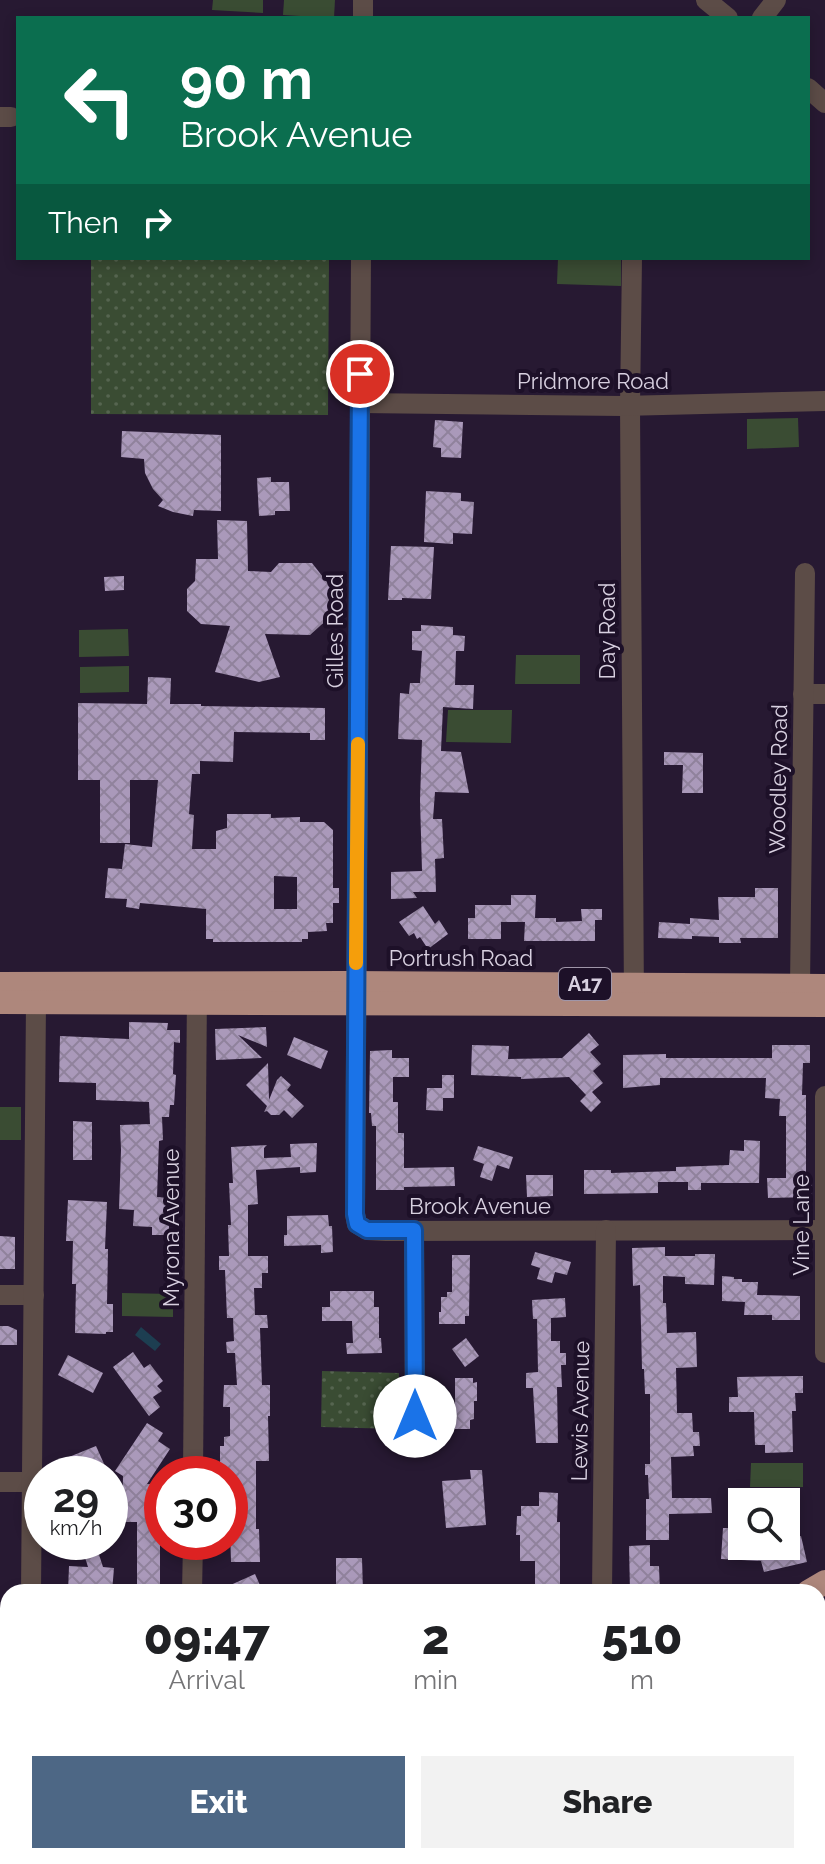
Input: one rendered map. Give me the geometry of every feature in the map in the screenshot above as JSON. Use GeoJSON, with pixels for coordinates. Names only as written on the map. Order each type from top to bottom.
{"type":"FeatureCollection","features":[{"type":"Feature","properties":{"kind":"highway","name":"Portrush Road"},"geometry":{"type":"LineString","coordinates":[[0,984],[196,992],[356,994],[633,994],[825,986]]}},
{"type":"Feature","properties":{"kind":"highway","name":"Portrush Road"},"geometry":{"type":"LineString","coordinates":[[0,1002],[196,992]]}},
{"type":"Feature","properties":{"kind":"highway","name":"Portrush Road"},"geometry":{"type":"LineString","coordinates":[[633,994],[825,1005]]}},
{"type":"Feature","properties":{"kind":"street"},"geometry":{"type":"LineString","coordinates":[[706,0],[726,16]]}},
{"type":"Feature","properties":{"kind":"street"},"geometry":{"type":"LineString","coordinates":[[764,16],[776,0]]}},
{"type":"Feature","properties":{"kind":"street"},"geometry":{"type":"LineString","coordinates":[[810,90],[825,103]]}},
{"type":"Feature","properties":{"kind":"street","name":"Gilles Road"},"geometry":{"type":"LineString","coordinates":[[356,994],[361,260]]}},
{"type":"Feature","properties":{"kind":"street","name":"Day Road"},"geometry":{"type":"LineString","coordinates":[[632,260],[633,994]]}},
{"type":"Feature","properties":{"kind":"street","name":"Pridmore Road"},"geometry":{"type":"LineString","coordinates":[[360,403],[630,406],[825,401]]}},
{"type":"Feature","properties":{"kind":"street","name":"Woodley Road"},"geometry":{"type":"LineString","coordinates":[[800,986],[805,573]]}},
{"type":"Feature","properties":{"kind":"street"},"geometry":{"type":"LineString","coordinates":[[803,694],[825,694]]}},
{"type":"Feature","properties":{"kind":"street","name":"Myrona Avenue"},"geometry":{"type":"LineString","coordinates":[[193,1456],[196,992]]}},
{"type":"Feature","properties":{"kind":"street","name":"Brook Avenue"},"geometry":{"type":"LineString","coordinates":[[356,994],[355,1214],[357,1224],[367,1230],[824,1230]]}},
{"type":"Feature","properties":{"kind":"street"},"geometry":{"type":"LineString","coordinates":[[32,1456],[36,1001]]}},
{"type":"Feature","properties":{"kind":"street","name":"Vine Lane"},"geometry":{"type":"LineString","coordinates":[[825,1096],[825,1353]]}},
{"type":"Feature","properties":{"kind":"street"},"geometry":{"type":"LineString","coordinates":[[414,1230],[415,1416],[429,1433]]}},
{"type":"Feature","properties":{"kind":"street","name":"Lewis Avenue"},"geometry":{"type":"LineString","coordinates":[[602,1584],[606,1230]]}},
{"type":"Feature","properties":{"kind":"street"},"geometry":{"type":"LineString","coordinates":[[0,1295],[34,1295]]}},
{"type":"Feature","properties":{"kind":"street"},"geometry":{"type":"LineString","coordinates":[[0,1482],[24,1482]]}},
{"type":"Feature","properties":{"kind":"street"},"geometry":{"type":"LineString","coordinates":[[31,1560],[31,1584]]}},
{"type":"Feature","properties":{"kind":"street"},"geometry":{"type":"LineString","coordinates":[[192,1584],[193,1560]]}},
{"type":"Feature","properties":{"kind":"green space"},"geometry":{"type":"Polygon","coordinates":[[[213,0],[263,0],[263,13],[212,10],[213,0]]]}},
{"type":"Feature","properties":{"kind":"green space"},"geometry":{"type":"Polygon","coordinates":[[[284,0],[335,0],[334,16],[283,15],[284,0]]]}},
{"type":"Feature","properties":{"kind":"green space"},"geometry":{"type":"Polygon","coordinates":[[[91,260],[329,260],[328,415],[91,414],[91,260]]]}},
{"type":"Feature","properties":{"kind":"green space"},"geometry":{"type":"Polygon","coordinates":[[[558,260],[621,260],[621,286],[557,284],[558,260]]]}},
{"type":"Feature","properties":{"kind":"green space"},"geometry":{"type":"Polygon","coordinates":[[[798,418],[799,447],[747,449],[747,419],[798,418]]]}},
{"type":"Feature","properties":{"kind":"green space"},"geometry":{"type":"Polygon","coordinates":[[[128,629],[129,656],[79,657],[79,630],[128,629]]]}},
{"type":"Feature","properties":{"kind":"green space"},"geometry":{"type":"Polygon","coordinates":[[[516,655],[580,655],[580,684],[515,684],[516,655]]]}},
{"type":"Feature","properties":{"kind":"green space"},"geometry":{"type":"Polygon","coordinates":[[[129,666],[129,692],[80,693],[80,667],[129,666]]]}},
{"type":"Feature","properties":{"kind":"green space"},"geometry":{"type":"Polygon","coordinates":[[[448,710],[512,710],[511,743],[446,742],[448,710]]]}},
{"type":"Feature","properties":{"kind":"green space"},"geometry":{"type":"Polygon","coordinates":[[[0,1107],[21,1107],[21,1140],[0,1140],[0,1107]]]}},
{"type":"Feature","properties":{"kind":"green space"},"geometry":{"type":"Polygon","coordinates":[[[122,1293],[173,1294],[173,1317],[122,1316],[122,1293]]]}},
{"type":"Feature","properties":{"kind":"green space"},"geometry":{"type":"Polygon","coordinates":[[[322,1371],[399,1373],[398,1429],[321,1427],[322,1371]]]}},
{"type":"Feature","properties":{"kind":"green space"},"geometry":{"type":"Polygon","coordinates":[[[751,1463],[803,1463],[803,1487],[750,1487],[751,1463]]]}},
{"type":"Feature","properties":{"kind":"water"},"geometry":{"type":"Polygon","coordinates":[[[141,1327],[161,1344],[155,1351],[135,1335],[141,1327]]]}},
{"type":"Feature","properties":{"kind":"building"},"geometry":{"type":"Polygon","coordinates":[[[435,420],[463,422],[461,458],[441,457],[441,448],[433,447],[435,420]]]}},
{"type":"Feature","properties":{"kind":"building"},"geometry":{"type":"Polygon","coordinates":[[[122,431],[221,435],[221,511],[194,510],[193,516],[158,506],[163,500],[145,473],[144,459],[121,457],[122,431]]]}},
{"type":"Feature","properties":{"kind":"building"},"geometry":{"type":"Polygon","coordinates":[[[271,477],[271,482],[289,482],[290,511],[259,516],[257,478],[271,477]]]}},
{"type":"Feature","properties":{"kind":"building"},"geometry":{"type":"Polygon","coordinates":[[[426,491],[461,493],[461,501],[474,502],[472,534],[453,533],[453,544],[424,542],[426,491]]]}},
{"type":"Feature","properties":{"kind":"building"},"geometry":{"type":"Polygon","coordinates":[[[217,520],[247,521],[248,571],[271,572],[279,563],[312,563],[330,586],[331,616],[310,635],[265,634],[280,677],[259,682],[215,672],[230,626],[201,624],[187,611],[187,589],[195,581],[196,559],[218,559],[217,520]]]}},
{"type":"Feature","properties":{"kind":"building"},"geometry":{"type":"Polygon","coordinates":[[[391,546],[434,547],[431,599],[388,600],[391,546]]]}},
{"type":"Feature","properties":{"kind":"building"},"geometry":{"type":"Polygon","coordinates":[[[124,576],[124,590],[105,591],[104,577],[124,576]]]}},
{"type":"Feature","properties":{"kind":"building"},"geometry":{"type":"Polygon","coordinates":[[[421,625],[453,627],[453,635],[465,636],[464,651],[456,651],[455,685],[474,685],[473,709],[443,707],[441,751],[461,752],[469,793],[435,792],[433,819],[442,819],[444,858],[435,859],[436,892],[413,892],[417,898],[391,899],[391,872],[422,871],[422,740],[398,739],[400,693],[409,694],[410,683],[420,683],[422,651],[412,650],[412,631],[421,631],[421,625]]]}},
{"type":"Feature","properties":{"kind":"building"},"geometry":{"type":"Polygon","coordinates":[[[148,677],[171,678],[170,704],[325,708],[325,740],[310,740],[310,733],[234,732],[233,762],[200,761],[200,774],[192,774],[189,814],[194,815],[192,849],[216,849],[216,831],[227,828],[227,814],[271,814],[271,818],[300,817],[300,822],[324,822],[333,830],[333,888],[339,888],[339,903],[333,903],[333,923],[326,923],[327,931],[308,932],[308,939],[302,939],[302,942],[213,942],[213,939],[206,939],[206,909],[140,903],[139,909],[126,907],[127,899],[105,898],[108,868],[122,869],[125,844],[152,847],[158,780],[130,780],[130,843],[100,843],[100,780],[78,780],[78,703],[147,704],[148,677]],[[274,876],[274,909],[297,909],[297,877],[274,876]]]}},
{"type":"Feature","properties":{"kind":"building"},"geometry":{"type":"Polygon","coordinates":[[[664,752],[703,753],[703,793],[682,793],[683,765],[664,765],[664,752]]]}},
{"type":"Feature","properties":{"kind":"building"},"geometry":{"type":"Polygon","coordinates":[[[755,888],[778,888],[778,938],[740,938],[741,943],[719,943],[719,937],[658,938],[659,922],[690,924],[690,918],[719,920],[718,897],[755,897],[755,888]]]}},
{"type":"Feature","properties":{"kind":"building"},"geometry":{"type":"Polygon","coordinates":[[[511,895],[536,895],[535,918],[556,918],[556,922],[582,921],[581,909],[602,909],[602,920],[595,920],[595,941],[524,941],[525,922],[501,922],[501,939],[468,939],[468,918],[475,918],[475,905],[511,905],[511,895]]]}},
{"type":"Feature","properties":{"kind":"building"},"geometry":{"type":"Polygon","coordinates":[[[423,906],[435,924],[439,920],[448,934],[428,949],[420,937],[417,939],[414,933],[409,936],[399,922],[423,906]]]}},
{"type":"Feature","properties":{"kind":"building"},"geometry":{"type":"Polygon","coordinates":[[[129,1022],[168,1023],[167,1030],[180,1030],[180,1043],[174,1042],[174,1105],[170,1105],[169,1117],[162,1117],[163,1140],[159,1141],[157,1197],[169,1198],[169,1235],[152,1235],[152,1227],[133,1226],[134,1210],[119,1209],[120,1125],[150,1124],[149,1102],[96,1100],[96,1083],[59,1082],[60,1036],[129,1039],[129,1022]]]}},
{"type":"Feature","properties":{"kind":"building"},"geometry":{"type":"Polygon","coordinates":[[[266,1027],[267,1047],[238,1035],[262,1058],[216,1060],[215,1029],[266,1027]]]}},
{"type":"Feature","properties":{"kind":"building"},"geometry":{"type":"Polygon","coordinates":[[[589,1033],[599,1045],[590,1052],[601,1064],[593,1071],[603,1083],[592,1092],[601,1102],[591,1112],[580,1101],[586,1095],[569,1077],[521,1079],[471,1075],[472,1045],[509,1046],[508,1059],[562,1058],[589,1033]]]}},
{"type":"Feature","properties":{"kind":"building"},"geometry":{"type":"Polygon","coordinates":[[[294,1037],[328,1051],[321,1069],[287,1055],[294,1037]]]}},
{"type":"Feature","properties":{"kind":"building"},"geometry":{"type":"Polygon","coordinates":[[[772,1045],[810,1045],[810,1063],[803,1063],[802,1095],[806,1095],[806,1184],[812,1184],[812,1197],[768,1198],[767,1178],[786,1178],[786,1116],[779,1116],[780,1099],[765,1098],[766,1078],[660,1078],[660,1085],[623,1088],[623,1055],[772,1058],[772,1045]]]}},
{"type":"Feature","properties":{"kind":"building"},"geometry":{"type":"Polygon","coordinates":[[[392,1050],[392,1058],[409,1058],[409,1077],[393,1077],[393,1102],[398,1102],[398,1133],[404,1133],[404,1168],[454,1167],[455,1186],[376,1190],[376,1126],[372,1126],[369,1113],[370,1051],[392,1050]]]}},
{"type":"Feature","properties":{"kind":"building"},"geometry":{"type":"Polygon","coordinates":[[[268,1063],[269,1100],[281,1076],[291,1085],[287,1090],[304,1106],[292,1118],[284,1110],[279,1115],[264,1112],[267,1106],[246,1085],[268,1063]]]}},
{"type":"Feature","properties":{"kind":"building"},"geometry":{"type":"Polygon","coordinates":[[[442,1075],[454,1075],[454,1098],[443,1098],[443,1111],[426,1110],[427,1088],[442,1088],[442,1075]]]}},
{"type":"Feature","properties":{"kind":"building"},"geometry":{"type":"Polygon","coordinates":[[[73,1121],[92,1122],[92,1160],[73,1160],[73,1121]]]}},
{"type":"Feature","properties":{"kind":"building"},"geometry":{"type":"Polygon","coordinates":[[[744,1140],[760,1141],[759,1183],[701,1183],[701,1190],[688,1190],[688,1182],[658,1182],[658,1193],[584,1194],[584,1170],[611,1170],[611,1173],[676,1171],[676,1167],[729,1165],[730,1150],[744,1151],[744,1140]]]}},
{"type":"Feature","properties":{"kind":"building"},"geometry":{"type":"Polygon","coordinates":[[[317,1143],[316,1172],[300,1173],[300,1167],[256,1170],[258,1204],[248,1205],[248,1256],[268,1256],[268,1273],[262,1273],[262,1288],[254,1288],[255,1315],[267,1315],[268,1328],[260,1328],[262,1385],[270,1385],[269,1461],[256,1461],[256,1529],[259,1529],[260,1562],[231,1562],[248,1560],[248,1456],[220,1456],[224,1437],[230,1436],[230,1407],[223,1407],[224,1385],[237,1385],[235,1353],[227,1353],[226,1342],[234,1341],[233,1318],[227,1318],[225,1270],[219,1270],[219,1256],[229,1256],[229,1183],[233,1183],[231,1147],[267,1145],[264,1158],[291,1157],[290,1144],[317,1143]]]}},
{"type":"Feature","properties":{"kind":"building"},"geometry":{"type":"Polygon","coordinates":[[[478,1146],[513,1157],[509,1169],[497,1165],[492,1181],[480,1177],[484,1164],[473,1160],[478,1146]]]}},
{"type":"Feature","properties":{"kind":"building"},"geometry":{"type":"Polygon","coordinates":[[[526,1175],[553,1175],[553,1196],[527,1197],[526,1175]]]}},
{"type":"Feature","properties":{"kind":"building"},"geometry":{"type":"Polygon","coordinates":[[[68,1200],[107,1202],[107,1304],[113,1304],[113,1332],[75,1333],[73,1241],[66,1241],[68,1200]]]}},
{"type":"Feature","properties":{"kind":"building"},"geometry":{"type":"Polygon","coordinates":[[[328,1215],[329,1226],[332,1226],[333,1252],[321,1253],[321,1245],[284,1246],[287,1216],[328,1215]]]}},
{"type":"Feature","properties":{"kind":"building"},"geometry":{"type":"Polygon","coordinates":[[[0,1236],[15,1237],[15,1269],[0,1269],[0,1236]]]}},
{"type":"Feature","properties":{"kind":"building"},"geometry":{"type":"Polygon","coordinates":[[[665,1247],[665,1256],[715,1254],[714,1285],[685,1284],[685,1277],[663,1276],[667,1333],[696,1332],[697,1367],[676,1368],[677,1413],[692,1413],[693,1432],[699,1432],[700,1446],[693,1446],[694,1456],[671,1457],[672,1498],[711,1498],[712,1513],[669,1514],[669,1540],[646,1540],[646,1499],[649,1499],[645,1464],[650,1464],[650,1394],[645,1394],[640,1285],[633,1286],[632,1248],[665,1247]]]}},
{"type":"Feature","properties":{"kind":"building"},"geometry":{"type":"Polygon","coordinates":[[[535,1252],[571,1262],[567,1275],[555,1272],[552,1283],[537,1279],[540,1268],[531,1265],[535,1252]]]}},
{"type":"Feature","properties":{"kind":"building"},"geometry":{"type":"Polygon","coordinates":[[[452,1255],[470,1255],[469,1316],[465,1316],[465,1324],[439,1324],[441,1297],[447,1297],[447,1292],[452,1292],[452,1255]]]}},
{"type":"Feature","properties":{"kind":"building"},"geometry":{"type":"Polygon","coordinates":[[[722,1276],[742,1279],[742,1282],[758,1282],[757,1295],[800,1296],[800,1320],[772,1320],[772,1315],[744,1315],[745,1302],[722,1301],[722,1276]]]}},
{"type":"Feature","properties":{"kind":"building"},"geometry":{"type":"Polygon","coordinates":[[[330,1291],[374,1291],[374,1307],[379,1307],[382,1353],[347,1354],[346,1343],[353,1343],[352,1321],[322,1321],[322,1307],[330,1307],[330,1291]]]}},
{"type":"Feature","properties":{"kind":"building"},"geometry":{"type":"Polygon","coordinates":[[[565,1298],[566,1317],[551,1318],[551,1341],[560,1341],[560,1353],[566,1353],[566,1365],[561,1365],[562,1387],[557,1387],[558,1443],[536,1443],[533,1388],[526,1388],[526,1373],[538,1372],[537,1319],[533,1319],[532,1300],[565,1298]]]}},
{"type":"Feature","properties":{"kind":"building"},"geometry":{"type":"Polygon","coordinates":[[[0,1326],[17,1330],[17,1345],[0,1345],[0,1326]]]}},
{"type":"Feature","properties":{"kind":"building"},"geometry":{"type":"Polygon","coordinates":[[[466,1338],[479,1356],[465,1367],[452,1349],[466,1338]]]}},
{"type":"Feature","properties":{"kind":"building"},"geometry":{"type":"Polygon","coordinates":[[[133,1352],[144,1368],[150,1364],[163,1381],[157,1386],[162,1391],[153,1397],[160,1407],[149,1416],[113,1367],[133,1352]]]}},
{"type":"Feature","properties":{"kind":"building"},"geometry":{"type":"Polygon","coordinates":[[[68,1355],[103,1373],[93,1393],[58,1375],[68,1355]]]}},
{"type":"Feature","properties":{"kind":"building"},"geometry":{"type":"Polygon","coordinates":[[[803,1376],[803,1393],[795,1393],[796,1411],[792,1411],[793,1452],[765,1453],[765,1445],[755,1445],[754,1412],[729,1412],[729,1397],[738,1397],[737,1377],[803,1376]]]}},
{"type":"Feature","properties":{"kind":"building"},"geometry":{"type":"Polygon","coordinates":[[[455,1378],[473,1378],[473,1383],[477,1382],[477,1401],[474,1401],[474,1419],[470,1420],[470,1429],[455,1429],[455,1378]]]}},
{"type":"Feature","properties":{"kind":"building"},"geometry":{"type":"Polygon","coordinates":[[[147,1423],[163,1433],[158,1441],[170,1449],[165,1456],[144,1456],[144,1560],[160,1560],[160,1584],[137,1584],[137,1522],[128,1522],[128,1456],[125,1456],[147,1423]]]}},
{"type":"Feature","properties":{"kind":"building"},"geometry":{"type":"Polygon","coordinates":[[[96,1446],[100,1456],[71,1456],[96,1446]]]}},
{"type":"Feature","properties":{"kind":"building"},"geometry":{"type":"Polygon","coordinates":[[[470,1470],[482,1470],[486,1525],[446,1528],[442,1481],[471,1479],[470,1470]]]}},
{"type":"Feature","properties":{"kind":"building"},"geometry":{"type":"Polygon","coordinates":[[[539,1492],[558,1493],[560,1584],[535,1584],[535,1561],[520,1561],[517,1516],[521,1516],[521,1506],[539,1506],[539,1492]]]}},
{"type":"Feature","properties":{"kind":"building"},"geometry":{"type":"Polygon","coordinates":[[[723,1528],[728,1528],[728,1559],[721,1559],[723,1528]]]}},
{"type":"Feature","properties":{"kind":"building"},"geometry":{"type":"Polygon","coordinates":[[[801,1536],[807,1562],[764,1572],[761,1561],[741,1560],[800,1560],[801,1536]]]}},
{"type":"Feature","properties":{"kind":"building"},"geometry":{"type":"Polygon","coordinates":[[[650,1545],[650,1566],[659,1566],[660,1584],[630,1584],[629,1546],[650,1545]]]}},
{"type":"Feature","properties":{"kind":"building"},"geometry":{"type":"Polygon","coordinates":[[[336,1558],[362,1558],[363,1584],[336,1584],[336,1558]]]}},
{"type":"Feature","properties":{"kind":"building"},"geometry":{"type":"Polygon","coordinates":[[[86,1560],[101,1560],[103,1567],[114,1568],[113,1584],[68,1584],[69,1566],[88,1567],[86,1560]]]}},
{"type":"Feature","properties":{"kind":"building"},"geometry":{"type":"Polygon","coordinates":[[[255,1574],[259,1584],[233,1584],[255,1574]]]}},
{"type":"Feature","properties":{"kind":"slow traffic"},"geometry":{"type":"LineString","coordinates":[[356,963],[358,744]]}},
{"type":"Feature","properties":{"kind":"route"},"geometry":{"type":"LineString","coordinates":[[360,374],[355,1214],[357,1224],[367,1230],[414,1230],[415,1416]]}}]}
